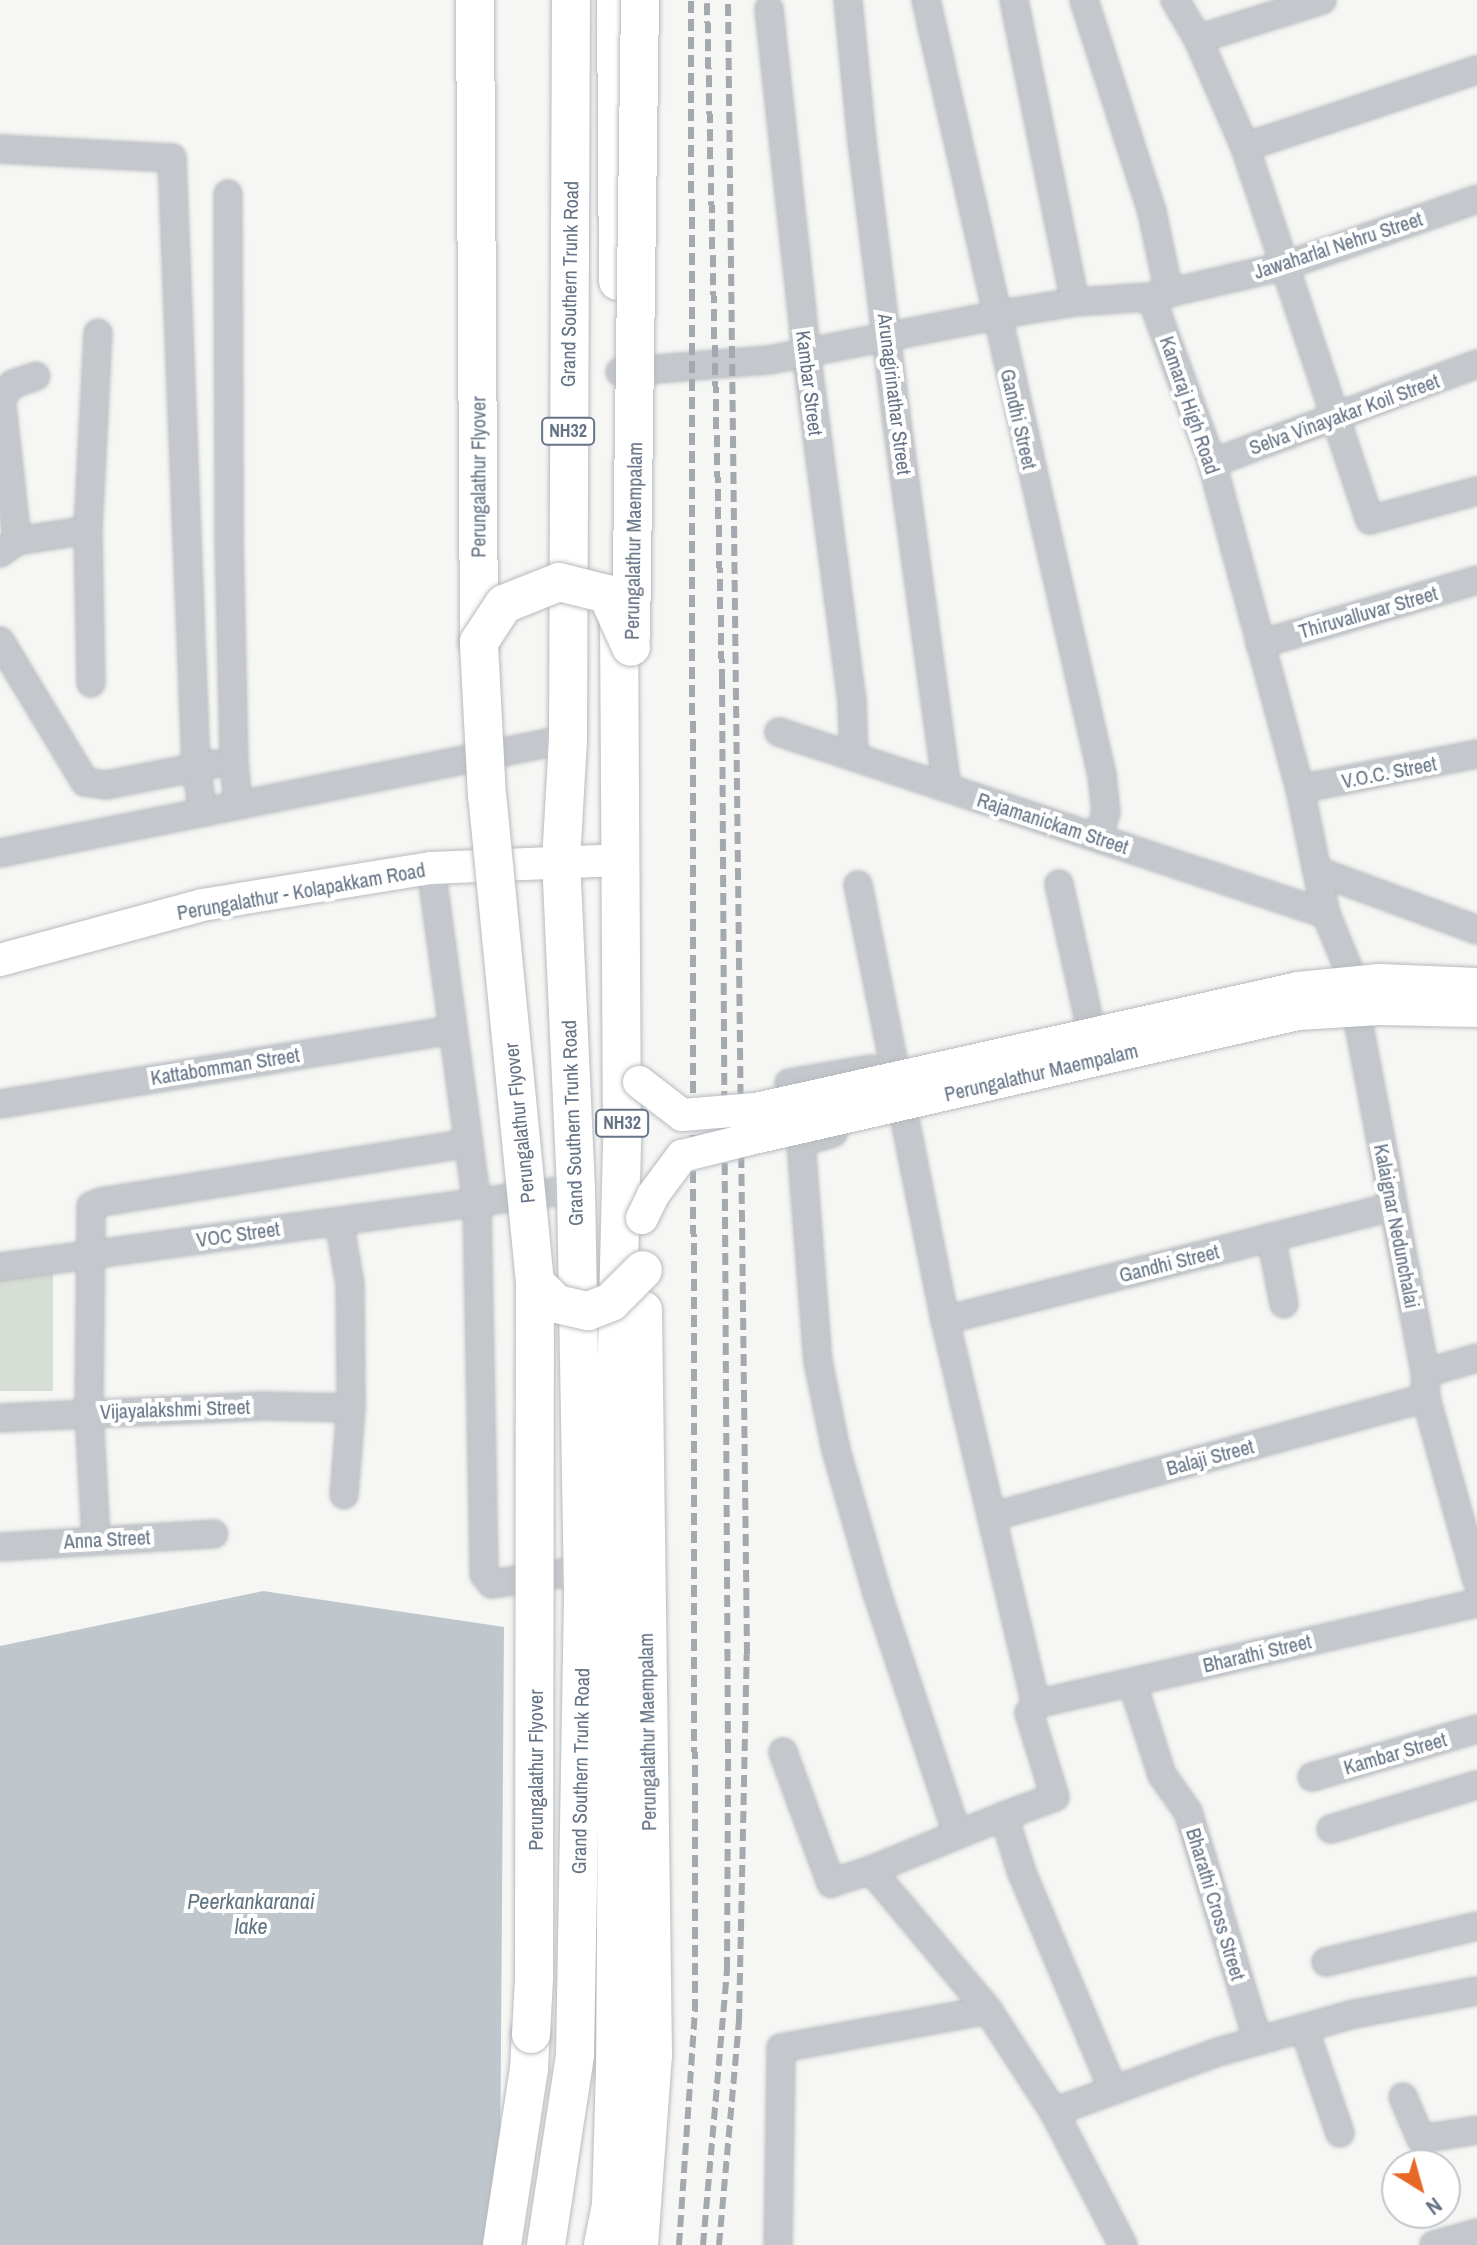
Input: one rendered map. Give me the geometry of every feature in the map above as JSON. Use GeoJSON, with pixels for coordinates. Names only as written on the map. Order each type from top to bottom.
{"type":"FeatureCollection","features":[{"type":"Feature","properties":{"kind":"highway","name":"Perungalathur Flyover"},"geometry":{"type":"LineString","coordinates":[[475,0],[479,642],[487,797],[535,1283],[534,1978],[529,2069],[502,2245]]}},
{"type":"Feature","properties":{"kind":"highway","name":"Grand Southern Trunk Road"},"geometry":{"type":"LineString","coordinates":[[546,2245],[575,2055],[583,1570],[576,1189],[561,861],[568,739],[571,0]]}},
{"type":"Feature","properties":{"kind":"highway","name":"Grand Southern Trunk Road"},"geometry":{"type":"LineString","coordinates":[[603,2245],[611,2205],[615,2074],[618,1616],[614,1471],[622,1135],[616,0]]}},
{"type":"Feature","properties":{"kind":"highway","name":"Perungalathur Maempalam"},"geometry":{"type":"LineString","coordinates":[[639,2245],[653,2055],[631,647],[640,0]]}},
{"type":"Feature","properties":{"kind":"highway"},"geometry":{"type":"LineString","coordinates":[[479,642],[504,604],[559,582],[607,594],[631,647]]}},
{"type":"Feature","properties":{"kind":"highway"},"geometry":{"type":"LineString","coordinates":[[535,1283],[557,1304],[588,1311],[611,1302],[643,1270]]}},
{"type":"Feature","properties":{"kind":"main road","name":"Perungalathur - Kolapakkam Road"},"geometry":{"type":"LineString","coordinates":[[0,960],[202,905],[431,868],[619,860]]}},
{"type":"Feature","properties":{"kind":"main road","name":"Perungalathur Maempalam"},"geometry":{"type":"LineString","coordinates":[[639,1082],[682,1115],[756,1109],[1298,988],[1380,980],[1477,984]]}},
{"type":"Feature","properties":{"kind":"main road","name":"Perungalathur Maempalam"},"geometry":{"type":"LineString","coordinates":[[642,1218],[653,1195],[682,1156],[750,1139],[1298,1014],[1379,1009],[1477,1011]]}},
{"type":"Feature","properties":{"kind":"street","name":"Arunagirinathar Street"},"geometry":{"type":"LineString","coordinates":[[848,0],[862,142],[947,788]]}},
{"type":"Feature","properties":{"kind":"street","name":"Gandhi Street"},"geometry":{"type":"LineString","coordinates":[[926,0],[995,315],[1102,775],[1106,812],[1098,838]]}},
{"type":"Feature","properties":{"kind":"street"},"geometry":{"type":"LineString","coordinates":[[1014,0],[1075,302]]}},
{"type":"Feature","properties":{"kind":"street","name":"Kamaraj High Road"},"geometry":{"type":"LineString","coordinates":[[1084,0],[1152,212],[1160,295],[1212,463],[1300,789],[1317,871]]}},
{"type":"Feature","properties":{"kind":"street"},"geometry":{"type":"LineString","coordinates":[[1175,0],[1198,39],[1245,147],[1370,520],[1477,491]]}},
{"type":"Feature","properties":{"kind":"street"},"geometry":{"type":"LineString","coordinates":[[1198,39],[1322,0]]}},
{"type":"Feature","properties":{"kind":"street","name":"Kambar Street"},"geometry":{"type":"LineString","coordinates":[[769,9],[806,352],[852,702],[854,757]]}},
{"type":"Feature","properties":{"kind":"street"},"geometry":{"type":"LineString","coordinates":[[1245,147],[1477,70]]}},
{"type":"Feature","properties":{"kind":"street"},"geometry":{"type":"LineString","coordinates":[[0,149],[172,158],[196,767],[203,812]]}},
{"type":"Feature","properties":{"kind":"street"},"geometry":{"type":"LineString","coordinates":[[228,194],[234,762],[238,805]]}},
{"type":"Feature","properties":{"kind":"street","name":"Jawaharlal Nehru Street"},"geometry":{"type":"LineString","coordinates":[[1160,295],[1284,266],[1477,199]]}},
{"type":"Feature","properties":{"kind":"street"},"geometry":{"type":"LineString","coordinates":[[618,372],[769,360],[995,315],[1075,302],[1160,295]]}},
{"type":"Feature","properties":{"kind":"street"},"geometry":{"type":"LineString","coordinates":[[91,683],[88,530],[98,333]]}},
{"type":"Feature","properties":{"kind":"street","name":"Selva Vinayakar Koil Street"},"geometry":{"type":"LineString","coordinates":[[1212,463],[1477,364]]}},
{"type":"Feature","properties":{"kind":"street"},"geometry":{"type":"LineString","coordinates":[[36,376],[13,384],[1,397],[8,547],[88,530]]}},
{"type":"Feature","properties":{"kind":"street","name":"Thiruvalluvar Street"},"geometry":{"type":"LineString","coordinates":[[1260,644],[1477,580]]}},
{"type":"Feature","properties":{"kind":"street"},"geometry":{"type":"LineString","coordinates":[[0,641],[85,782],[106,785],[234,762]]}},
{"type":"Feature","properties":{"kind":"street","name":"Rajamanickam Street"},"geometry":{"type":"LineString","coordinates":[[779,732],[1326,914]]}},
{"type":"Feature","properties":{"kind":"street"},"geometry":{"type":"LineString","coordinates":[[0,853],[568,739]]}},
{"type":"Feature","properties":{"kind":"street","name":"V.O.C. Street"},"geometry":{"type":"LineString","coordinates":[[1300,789],[1477,754]]}},
{"type":"Feature","properties":{"kind":"street"},"geometry":{"type":"LineString","coordinates":[[431,868],[477,1203],[484,1574],[492,1584],[583,1570]]}},
{"type":"Feature","properties":{"kind":"street"},"geometry":{"type":"LineString","coordinates":[[1317,871],[1473,926]]}},
{"type":"Feature","properties":{"kind":"street","name":"Kalaignar Nedunchalai"},"geometry":{"type":"LineString","coordinates":[[1317,871],[1326,914],[1348,968],[1426,1385],[1476,1571]]}},
{"type":"Feature","properties":{"kind":"street"},"geometry":{"type":"LineString","coordinates":[[1059,884],[1089,1020]]}},
{"type":"Feature","properties":{"kind":"street"},"geometry":{"type":"LineString","coordinates":[[783,1752],[827,1880],[835,1882],[1055,1797],[1029,1713],[1036,1704],[994,1516],[945,1320],[858,885]]}},
{"type":"Feature","properties":{"kind":"street"},"geometry":{"type":"LineString","coordinates":[[789,1083],[894,1065],[1208,992],[1348,968]]}},
{"type":"Feature","properties":{"kind":"street"},"geometry":{"type":"LineString","coordinates":[[957,1833],[877,1593],[836,1450],[818,1361],[801,1142],[1156,1049],[1299,1019],[1358,1015],[1438,1017],[1477,1027]]}},
{"type":"Feature","properties":{"kind":"street","name":"Kattabomman Street"},"geometry":{"type":"LineString","coordinates":[[0,1104],[451,1030]]}},
{"type":"Feature","properties":{"kind":"street"},"geometry":{"type":"LineString","coordinates":[[96,1539],[89,1412],[89,1211],[101,1202],[468,1143]]}},
{"type":"Feature","properties":{"kind":"street","name":"VOC Street"},"geometry":{"type":"LineString","coordinates":[[0,1267],[576,1189]]}},
{"type":"Feature","properties":{"kind":"street","name":"Gandhi Street"},"geometry":{"type":"LineString","coordinates":[[945,1320],[1393,1207]]}},
{"type":"Feature","properties":{"kind":"street"},"geometry":{"type":"LineString","coordinates":[[339,1221],[350,1285],[351,1408],[344,1495]]}},
{"type":"Feature","properties":{"kind":"street"},"geometry":{"type":"LineString","coordinates":[[1271,1237],[1284,1304]]}},
{"type":"Feature","properties":{"kind":"street","name":"Balaji Street"},"geometry":{"type":"LineString","coordinates":[[994,1516],[1426,1385],[1477,1358]]}},
{"type":"Feature","properties":{"kind":"street","name":"Vijayalakshmi Street"},"geometry":{"type":"LineString","coordinates":[[0,1418],[264,1406],[351,1408]]}},
{"type":"Feature","properties":{"kind":"street","name":"Anna Street"},"geometry":{"type":"LineString","coordinates":[[0,1547],[214,1534]]}},
{"type":"Feature","properties":{"kind":"street","name":"Bharathi Street"},"geometry":{"type":"LineString","coordinates":[[1036,1704],[1477,1603]]}},
{"type":"Feature","properties":{"kind":"street","name":"Bharathi Cross Street"},"geometry":{"type":"LineString","coordinates":[[1132,1682],[1162,1775],[1188,1812],[1258,2041]]}},
{"type":"Feature","properties":{"kind":"street","name":"Kambar Street"},"geometry":{"type":"LineString","coordinates":[[1312,1777],[1477,1729]]}},
{"type":"Feature","properties":{"kind":"street"},"geometry":{"type":"LineString","coordinates":[[1331,1829],[1477,1785]]}},
{"type":"Feature","properties":{"kind":"street"},"geometry":{"type":"LineString","coordinates":[[1004,1816],[1022,1873],[1113,2090]]}},
{"type":"Feature","properties":{"kind":"street"},"geometry":{"type":"LineString","coordinates":[[871,1870],[988,2010],[1054,2112],[1123,2245]]}},
{"type":"Feature","properties":{"kind":"street"},"geometry":{"type":"LineString","coordinates":[[1326,1962],[1477,1926]]}},
{"type":"Feature","properties":{"kind":"street"},"geometry":{"type":"LineString","coordinates":[[1054,2112],[1258,2041],[1354,2014],[1477,1991]]}},
{"type":"Feature","properties":{"kind":"street"},"geometry":{"type":"LineString","coordinates":[[778,2245],[781,2048],[988,2010]]}},
{"type":"Feature","properties":{"kind":"street"},"geometry":{"type":"LineString","coordinates":[[1304,2028],[1340,2133]]}},
{"type":"Feature","properties":{"kind":"street"},"geometry":{"type":"LineString","coordinates":[[1403,2097],[1421,2139],[1477,2130]]}},
{"type":"Feature","properties":{"kind":"street"},"geometry":{"type":"LineString","coordinates":[[1434,2245],[1477,2233]]}},
{"type":"Feature","properties":{"kind":"shaded area"},"geometry":{"type":"Polygon","coordinates":[[[0,1271],[53,1271],[53,1391],[0,1391],[0,1271]]]}},
{"type":"Feature","properties":{"kind":"water","name":"Peerkankaranai lake"},"geometry":{"type":"Polygon","coordinates":[[[263,1591],[504,1627],[500,2181],[483,2245],[0,2245],[0,1646],[263,1591]]]}},
{"type":"Feature","properties":{"kind":"railway"},"geometry":{"type":"LineString","coordinates":[[679,2245],[695,2011],[691,0]]}},
{"type":"Feature","properties":{"kind":"railway"},"geometry":{"type":"LineString","coordinates":[[703,2245],[727,1969],[728,1751],[722,681],[707,0]]}},
{"type":"Feature","properties":{"kind":"railway"},"geometry":{"type":"LineString","coordinates":[[719,2245],[739,2021],[747,1654],[728,0]]}}]}
